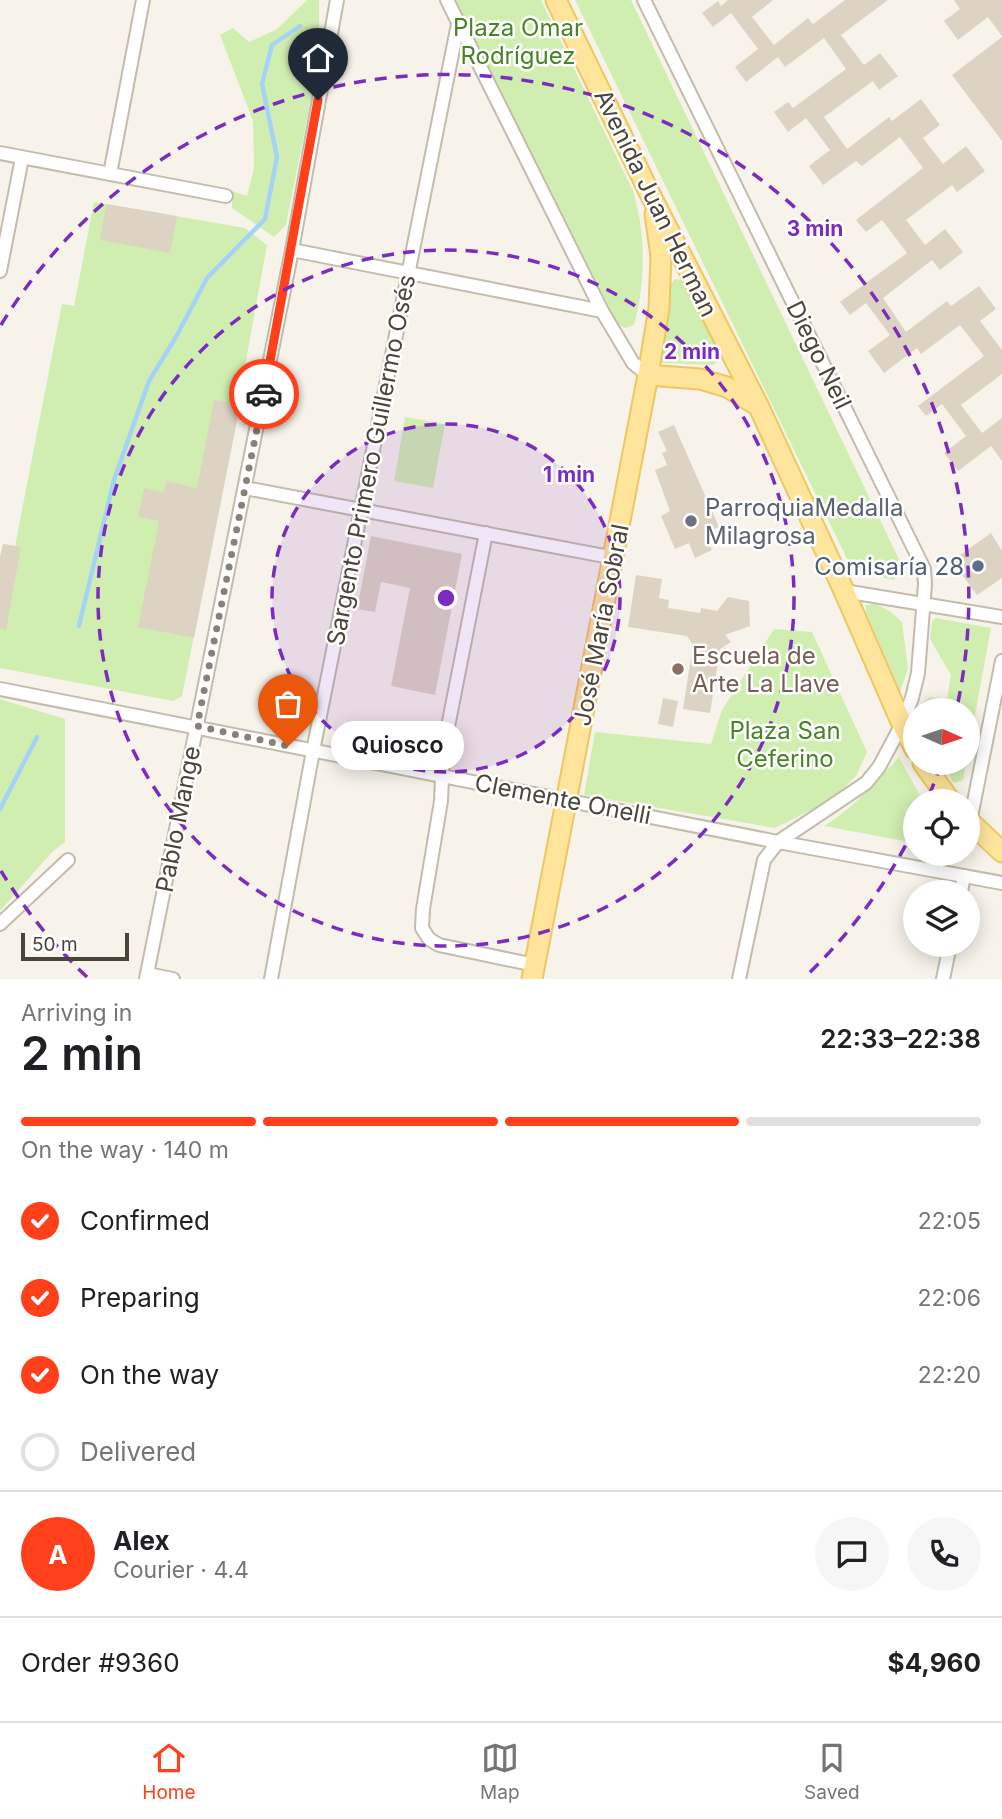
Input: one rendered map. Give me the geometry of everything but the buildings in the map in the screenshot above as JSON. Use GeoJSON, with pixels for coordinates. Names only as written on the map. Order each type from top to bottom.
{"type":"FeatureCollection","features":[{"type":"Feature","properties":{"kind":"main road","name":"Avenida Juan Herman"},"geometry":{"type":"LineString","coordinates":[[556,0],[653,200],[758,405],[902,724]]}},
{"type":"Feature","properties":{"kind":"main road","name":"José María Sobral"},"geometry":{"type":"LineString","coordinates":[[534,972],[615,558],[659,308],[661,256],[653,200]]}},
{"type":"Feature","properties":{"kind":"main road"},"geometry":{"type":"LineString","coordinates":[[648,375],[700,379],[727,387],[758,405]]}},
{"type":"Feature","properties":{"kind":"main road"},"geometry":{"type":"LineString","coordinates":[[980,831],[1002,852]]}},
{"type":"Feature","properties":{"kind":"street"},"geometry":{"type":"LineString","coordinates":[[110,174],[143,0]]}},
{"type":"Feature","properties":{"kind":"street","name":"Pablo Mange"},"geometry":{"type":"LineString","coordinates":[[146,976],[292,250],[337,0]]}},
{"type":"Feature","properties":{"kind":"street"},"geometry":{"type":"LineString","coordinates":[[447,0],[602,311],[633,363],[648,375]]}},
{"type":"Feature","properties":{"kind":"street","name":"Diego Neil"},"geometry":{"type":"LineString","coordinates":[[644,0],[924,569],[918,673],[902,724],[879,767],[866,783],[778,842]]}},
{"type":"Feature","properties":{"kind":"street","name":"Sargento Primero Guillermo Osés"},"geometry":{"type":"LineString","coordinates":[[271,979],[313,751],[458,24]]}},
{"type":"Feature","properties":{"kind":"street"},"geometry":{"type":"LineString","coordinates":[[0,153],[226,196]]}},
{"type":"Feature","properties":{"kind":"street"},"geometry":{"type":"LineString","coordinates":[[0,271],[22,158]]}},
{"type":"Feature","properties":{"kind":"street"},"geometry":{"type":"LineString","coordinates":[[292,250],[602,311]]}},
{"type":"Feature","properties":{"kind":"street"},"geometry":{"type":"LineString","coordinates":[[245,488],[615,558]]}},
{"type":"Feature","properties":{"kind":"street","name":"José María Sobral"},"geometry":{"type":"LineString","coordinates":[[486,533],[443,752],[441,801],[422,928],[429,939],[439,945],[534,972]]}},
{"type":"Feature","properties":{"kind":"street"},"geometry":{"type":"LineString","coordinates":[[844,591],[1002,617]]}},
{"type":"Feature","properties":{"kind":"street"},"geometry":{"type":"LineString","coordinates":[[976,789],[1002,662]]}},
{"type":"Feature","properties":{"kind":"street","name":"Clemente Onelli"},"geometry":{"type":"LineString","coordinates":[[0,689],[778,842],[1002,883]]}},
{"type":"Feature","properties":{"kind":"street"},"geometry":{"type":"LineString","coordinates":[[739,979],[764,860],[778,842]]}},
{"type":"Feature","properties":{"kind":"street"},"geometry":{"type":"LineString","coordinates":[[0,924],[68,860]]}},
{"type":"Feature","properties":{"kind":"street"},"geometry":{"type":"LineString","coordinates":[[963,880],[964,876]]}},
{"type":"Feature","properties":{"kind":"street"},"geometry":{"type":"LineString","coordinates":[[943,979],[948,957]]}},
{"type":"Feature","properties":{"kind":"street"},"geometry":{"type":"LineString","coordinates":[[146,976],[173,979]]}},
{"type":"Feature","properties":{"kind":"green space"},"geometry":{"type":"Polygon","coordinates":[[[307,0],[319,0],[319,59],[286,225],[274,237],[232,208],[232,191],[247,196],[254,168],[253,121],[220,35],[233,28],[249,42],[277,29],[307,0]]]}},
{"type":"Feature","properties":{"kind":"green space","name":"Plaza Omar Rodríguez"},"geometry":{"type":"Polygon","coordinates":[[[455,0],[541,0],[633,191],[643,258],[641,291],[634,325],[625,328],[617,323],[455,0]]]}},
{"type":"Feature","properties":{"kind":"green space"},"geometry":{"type":"Polygon","coordinates":[[[575,0],[631,0],[905,572],[893,580],[852,569],[575,0]]]}},
{"type":"Feature","properties":{"kind":"green space"},"geometry":{"type":"Polygon","coordinates":[[[94,202],[245,228],[267,245],[238,404],[240,405],[182,696],[173,701],[0,668],[0,557],[3,544],[15,546],[62,304],[74,306],[94,202]]]}},
{"type":"Feature","properties":{"kind":"green space"},"geometry":{"type":"Polygon","coordinates":[[[675,279],[684,280],[689,286],[720,353],[721,359],[713,365],[661,363],[671,284],[675,279]]]}},
{"type":"Feature","properties":{"kind":"green space"},"geometry":{"type":"Polygon","coordinates":[[[405,417],[445,424],[433,488],[394,481],[405,417]]]}},
{"type":"Feature","properties":{"kind":"green space"},"geometry":{"type":"Polygon","coordinates":[[[876,604],[902,622],[908,669],[900,692],[866,612],[866,605],[876,604]]]}},
{"type":"Feature","properties":{"kind":"green space"},"geometry":{"type":"Polygon","coordinates":[[[936,618],[991,628],[978,698],[947,698],[951,675],[930,639],[932,621],[936,618]]]}},
{"type":"Feature","properties":{"kind":"green space","name":"Plaza San Ceferino"},"geometry":{"type":"Polygon","coordinates":[[[774,629],[812,632],[867,752],[856,776],[833,799],[775,828],[584,795],[595,732],[711,744],[722,710],[774,629]]]}},
{"type":"Feature","properties":{"kind":"green space"},"geometry":{"type":"Polygon","coordinates":[[[0,699],[65,719],[65,842],[52,852],[0,911],[0,699]]]}},
{"type":"Feature","properties":{"kind":"green space"},"geometry":{"type":"Polygon","coordinates":[[[899,757],[903,764],[903,775],[909,775],[916,789],[903,789],[903,841],[824,826],[855,803],[899,757]]]}},
{"type":"Feature","properties":{"kind":"green space"},"geometry":{"type":"Polygon","coordinates":[[[949,775],[964,775],[963,780],[954,783],[949,775]]]}},
{"type":"Feature","properties":{"kind":"waterway"},"geometry":{"type":"LineString","coordinates":[[79,626],[114,480],[149,381],[207,278],[265,219],[277,157],[262,84],[272,45],[300,26]]}},
{"type":"Feature","properties":{"kind":"waterway"},"geometry":{"type":"LineString","coordinates":[[0,809],[37,737]]}},
{"type":"Feature","properties":{"kind":"way so far"},"geometry":{"type":"LineString","coordinates":[[264,394],[197,726],[288,746]]}},
{"type":"Feature","properties":{"kind":"place","name":"ParroquiaMedalla Milagrosa"},"geometry":{"type":"Point","coordinates":[691,521]}},
{"type":"Feature","properties":{"kind":"place","name":"Comisaría 28"},"geometry":{"type":"Point","coordinates":[978,566]}},
{"type":"Feature","properties":{"kind":"place","name":"Escuela de Arte La Llave"},"geometry":{"type":"Point","coordinates":[678,669]}},
{"type":"Feature","properties":{"kind":"place","name":"Quiosco"},"geometry":{"type":"Point","coordinates":[288,746]}},
{"type":"Feature","properties":{"kind":"route"},"geometry":{"type":"LineString","coordinates":[[264,394],[318,100]]}}]}
